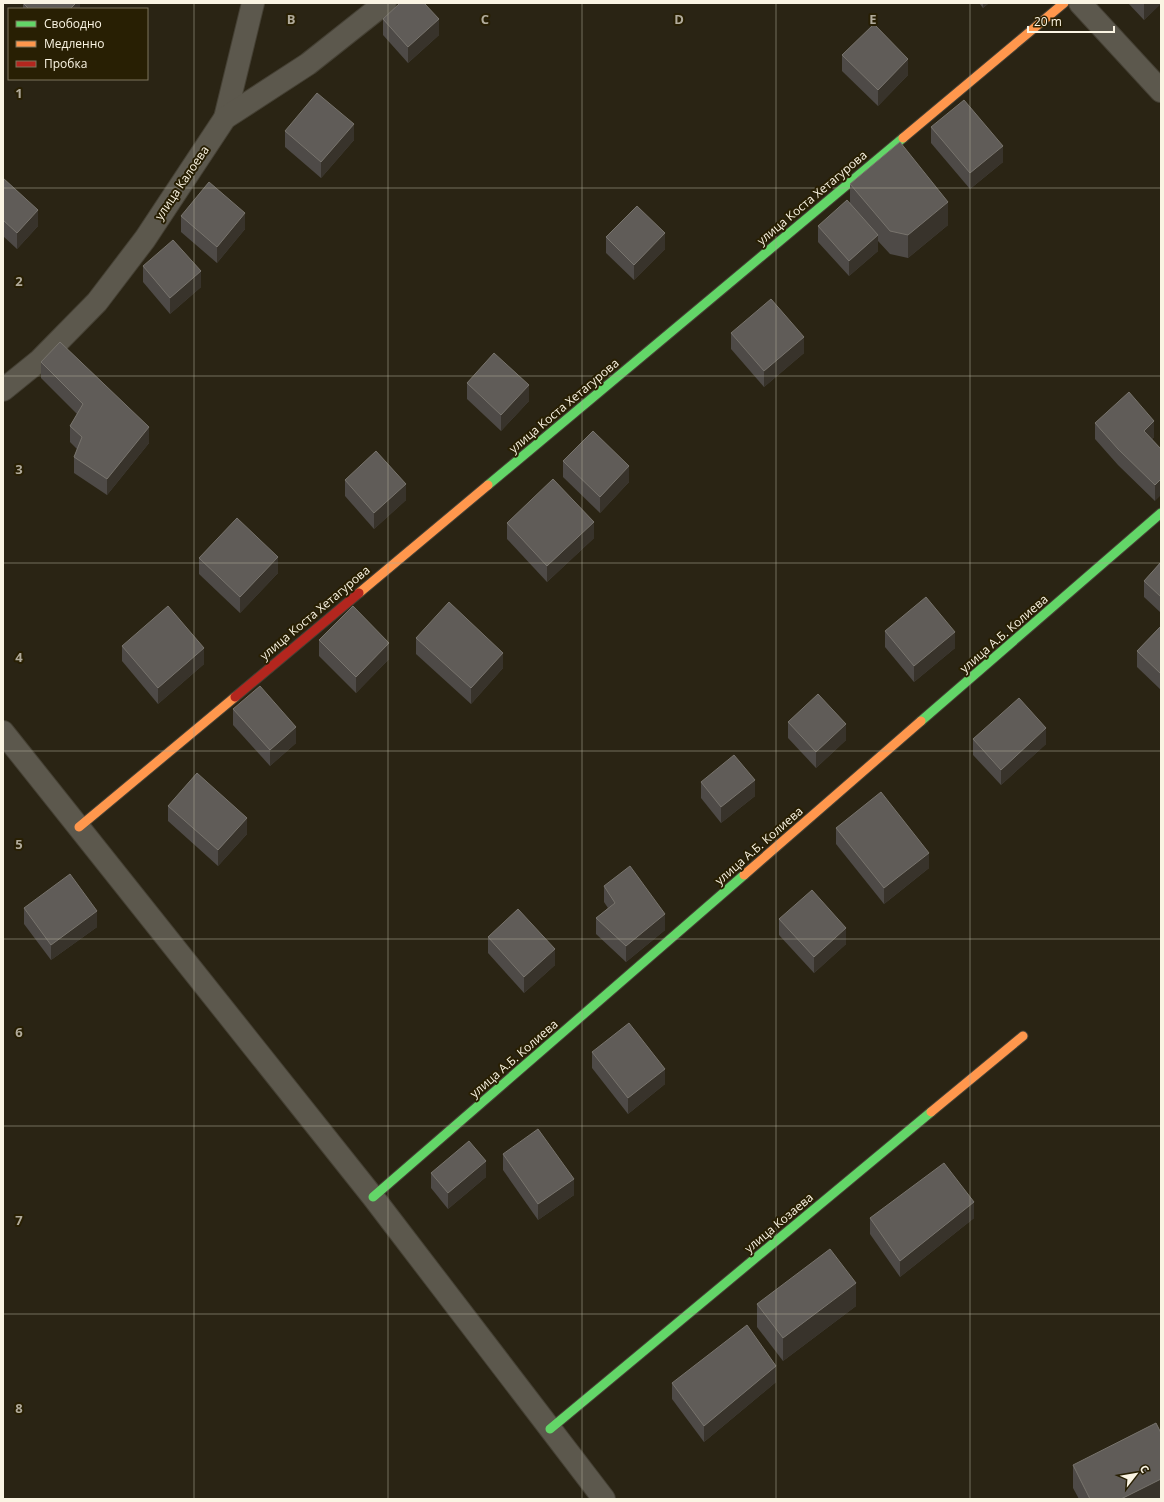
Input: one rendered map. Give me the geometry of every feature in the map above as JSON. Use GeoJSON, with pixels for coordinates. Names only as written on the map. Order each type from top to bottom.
{"type":"FeatureCollection","features":[{"type":"Feature","properties":{"kind":"street"},"geometry":{"type":"LineString","coordinates":[[225,118],[253,3]]}},
{"type":"Feature","properties":{"kind":"street","name":"улица Калоева"},"geometry":{"type":"LineString","coordinates":[[3,390],[40,360],[97,302],[144,239],[225,118],[308,64],[385,3]]}},
{"type":"Feature","properties":{"kind":"street","name":"улица Коста Хетагурова"},"geometry":{"type":"LineString","coordinates":[[79,827],[1064,3]]}},
{"type":"Feature","properties":{"kind":"street"},"geometry":{"type":"LineString","coordinates":[[1080,3],[1161,91]]}},
{"type":"Feature","properties":{"kind":"street","name":"улица А.Б. Колиева"},"geometry":{"type":"LineString","coordinates":[[373,1198],[1161,513]]}},
{"type":"Feature","properties":{"kind":"street"},"geometry":{"type":"LineString","coordinates":[[3,732],[373,1198],[604,1499]]}},
{"type":"Feature","properties":{"kind":"street","name":"улица Козаева"},"geometry":{"type":"LineString","coordinates":[[550,1429],[1023,1036]]}},
{"type":"Feature","properties":{"kind":"building"},"geometry":{"type":"Polygon","coordinates":[[[23,3],[76,3],[71,8],[28,8],[23,3]]]}},
{"type":"Feature","properties":{"kind":"building"},"geometry":{"type":"Polygon","coordinates":[[[400,3],[424,3],[439,19],[408,47],[383,19],[400,3]]]}},
{"type":"Feature","properties":{"kind":"building"},"geometry":{"type":"Polygon","coordinates":[[[874,24],[908,59],[878,90],[842,55],[874,24]]]}},
{"type":"Feature","properties":{"kind":"building"},"geometry":{"type":"Polygon","coordinates":[[[317,93],[354,124],[321,162],[285,131],[317,93]]]}},
{"type":"Feature","properties":{"kind":"building"},"geometry":{"type":"Polygon","coordinates":[[[964,100],[1003,146],[970,173],[931,127],[964,100]]]}},
{"type":"Feature","properties":{"kind":"building"},"geometry":{"type":"Polygon","coordinates":[[[900,142],[948,202],[908,235],[890,231],[850,184],[900,142]]]}},
{"type":"Feature","properties":{"kind":"building"},"geometry":{"type":"Polygon","coordinates":[[[3,178],[38,210],[17,233],[3,220],[3,178]]]}},
{"type":"Feature","properties":{"kind":"building"},"geometry":{"type":"Polygon","coordinates":[[[209,182],[245,213],[217,247],[181,216],[209,182]]]}},
{"type":"Feature","properties":{"kind":"building"},"geometry":{"type":"Polygon","coordinates":[[[847,200],[878,235],[849,261],[818,226],[847,200]]]}},
{"type":"Feature","properties":{"kind":"building"},"geometry":{"type":"Polygon","coordinates":[[[637,206],[665,233],[634,265],[606,237],[637,206]]]}},
{"type":"Feature","properties":{"kind":"building"},"geometry":{"type":"Polygon","coordinates":[[[173,240],[201,271],[170,298],[143,266],[173,240]]]}},
{"type":"Feature","properties":{"kind":"building"},"geometry":{"type":"Polygon","coordinates":[[[771,299],[804,337],[764,371],[731,333],[771,299]]]}},
{"type":"Feature","properties":{"kind":"building"},"geometry":{"type":"Polygon","coordinates":[[[60,342],[149,427],[107,479],[74,457],[82,437],[70,426],[83,404],[41,362],[60,342]]]}},
{"type":"Feature","properties":{"kind":"building"},"geometry":{"type":"Polygon","coordinates":[[[494,353],[529,385],[501,415],[467,383],[494,353]]]}},
{"type":"Feature","properties":{"kind":"building"},"geometry":{"type":"Polygon","coordinates":[[[1129,392],[1154,421],[1144,431],[1161,449],[1161,479],[1155,485],[1118,449],[1095,423],[1129,392]]]}},
{"type":"Feature","properties":{"kind":"building"},"geometry":{"type":"Polygon","coordinates":[[[593,431],[629,466],[600,497],[563,461],[593,431]]]}},
{"type":"Feature","properties":{"kind":"building"},"geometry":{"type":"Polygon","coordinates":[[[376,451],[406,484],[374,513],[345,480],[376,451]]]}},
{"type":"Feature","properties":{"kind":"building"},"geometry":{"type":"Polygon","coordinates":[[[553,479],[594,522],[547,566],[507,523],[553,479]]]}},
{"type":"Feature","properties":{"kind":"building"},"geometry":{"type":"Polygon","coordinates":[[[237,518],[278,557],[240,597],[199,558],[237,518]]]}},
{"type":"Feature","properties":{"kind":"building"},"geometry":{"type":"Polygon","coordinates":[[[1161,562],[1161,597],[1144,581],[1161,562]]]}},
{"type":"Feature","properties":{"kind":"building"},"geometry":{"type":"Polygon","coordinates":[[[926,597],[955,632],[914,666],[885,631],[926,597]]]}},
{"type":"Feature","properties":{"kind":"building"},"geometry":{"type":"Polygon","coordinates":[[[449,602],[503,653],[471,688],[416,638],[449,602]]]}},
{"type":"Feature","properties":{"kind":"building"},"geometry":{"type":"Polygon","coordinates":[[[168,606],[204,648],[158,688],[122,646],[168,606]]]}},
{"type":"Feature","properties":{"kind":"building"},"geometry":{"type":"Polygon","coordinates":[[[353,606],[389,643],[356,677],[319,640],[353,606]]]}},
{"type":"Feature","properties":{"kind":"building"},"geometry":{"type":"Polygon","coordinates":[[[1161,626],[1161,674],[1137,651],[1161,626]]]}},
{"type":"Feature","properties":{"kind":"building"},"geometry":{"type":"Polygon","coordinates":[[[260,686],[296,727],[270,750],[233,709],[260,686]]]}},
{"type":"Feature","properties":{"kind":"building"},"geometry":{"type":"Polygon","coordinates":[[[818,694],[846,724],[816,752],[788,722],[818,694]]]}},
{"type":"Feature","properties":{"kind":"building"},"geometry":{"type":"Polygon","coordinates":[[[1019,698],[1046,728],[1001,770],[973,739],[1019,698]]]}},
{"type":"Feature","properties":{"kind":"building"},"geometry":{"type":"Polygon","coordinates":[[[734,755],[755,780],[721,807],[701,782],[734,755]]]}},
{"type":"Feature","properties":{"kind":"building"},"geometry":{"type":"Polygon","coordinates":[[[197,773],[247,818],[218,850],[168,806],[197,773]]]}},
{"type":"Feature","properties":{"kind":"building"},"geometry":{"type":"Polygon","coordinates":[[[881,792],[929,853],[884,888],[836,828],[881,792]]]}},
{"type":"Feature","properties":{"kind":"building"},"geometry":{"type":"Polygon","coordinates":[[[630,866],[665,914],[626,946],[596,918],[615,903],[604,886],[630,866]]]}},
{"type":"Feature","properties":{"kind":"building"},"geometry":{"type":"Polygon","coordinates":[[[70,874],[97,911],[51,945],[24,908],[70,874]]]}},
{"type":"Feature","properties":{"kind":"building"},"geometry":{"type":"Polygon","coordinates":[[[812,890],[846,928],[814,957],[779,919],[812,890]]]}},
{"type":"Feature","properties":{"kind":"building"},"geometry":{"type":"Polygon","coordinates":[[[518,909],[555,949],[524,977],[488,937],[518,909]]]}},
{"type":"Feature","properties":{"kind":"building"},"geometry":{"type":"Polygon","coordinates":[[[629,1023],[665,1069],[628,1098],[592,1052],[629,1023]]]}},
{"type":"Feature","properties":{"kind":"building"},"geometry":{"type":"Polygon","coordinates":[[[538,1129],[574,1179],[538,1204],[503,1154],[538,1129]]]}},
{"type":"Feature","properties":{"kind":"building"},"geometry":{"type":"Polygon","coordinates":[[[469,1141],[486,1161],[448,1193],[431,1173],[469,1141]]]}},
{"type":"Feature","properties":{"kind":"building"},"geometry":{"type":"Polygon","coordinates":[[[944,1163],[974,1202],[900,1261],[870,1218],[944,1163]]]}},
{"type":"Feature","properties":{"kind":"building"},"geometry":{"type":"Polygon","coordinates":[[[830,1249],[856,1283],[783,1338],[757,1304],[830,1249]]]}},
{"type":"Feature","properties":{"kind":"building"},"geometry":{"type":"Polygon","coordinates":[[[747,1325],[776,1366],[704,1426],[672,1383],[747,1325]]]}},
{"type":"Feature","properties":{"kind":"building"},"geometry":{"type":"Polygon","coordinates":[[[1156,1423],[1161,1433],[1161,1479],[1121,1499],[1090,1499],[1073,1465],[1156,1423]]]}},
{"type":"Feature","properties":{"kind":"traffic: fast"},"geometry":{"type":"LineString","coordinates":[[488,485],[903,138]]}},
{"type":"Feature","properties":{"kind":"traffic: fast"},"geometry":{"type":"LineString","coordinates":[[921,721],[1161,513]]}},
{"type":"Feature","properties":{"kind":"traffic: fast"},"geometry":{"type":"LineString","coordinates":[[373,1197],[744,875]]}},
{"type":"Feature","properties":{"kind":"traffic: fast"},"geometry":{"type":"LineString","coordinates":[[550,1429],[931,1112]]}},
{"type":"Feature","properties":{"kind":"traffic: slow"},"geometry":{"type":"LineString","coordinates":[[903,138],[1064,3]]}},
{"type":"Feature","properties":{"kind":"traffic: slow"},"geometry":{"type":"LineString","coordinates":[[359,593],[488,485]]}},
{"type":"Feature","properties":{"kind":"traffic: slow"},"geometry":{"type":"LineString","coordinates":[[79,827],[235,697]]}},
{"type":"Feature","properties":{"kind":"traffic: slow"},"geometry":{"type":"LineString","coordinates":[[744,875],[921,721]]}},
{"type":"Feature","properties":{"kind":"traffic: slow"},"geometry":{"type":"LineString","coordinates":[[931,1112],[1023,1036]]}},
{"type":"Feature","properties":{"kind":"traffic: jam"},"geometry":{"type":"LineString","coordinates":[[235,697],[359,593]]}}]}
